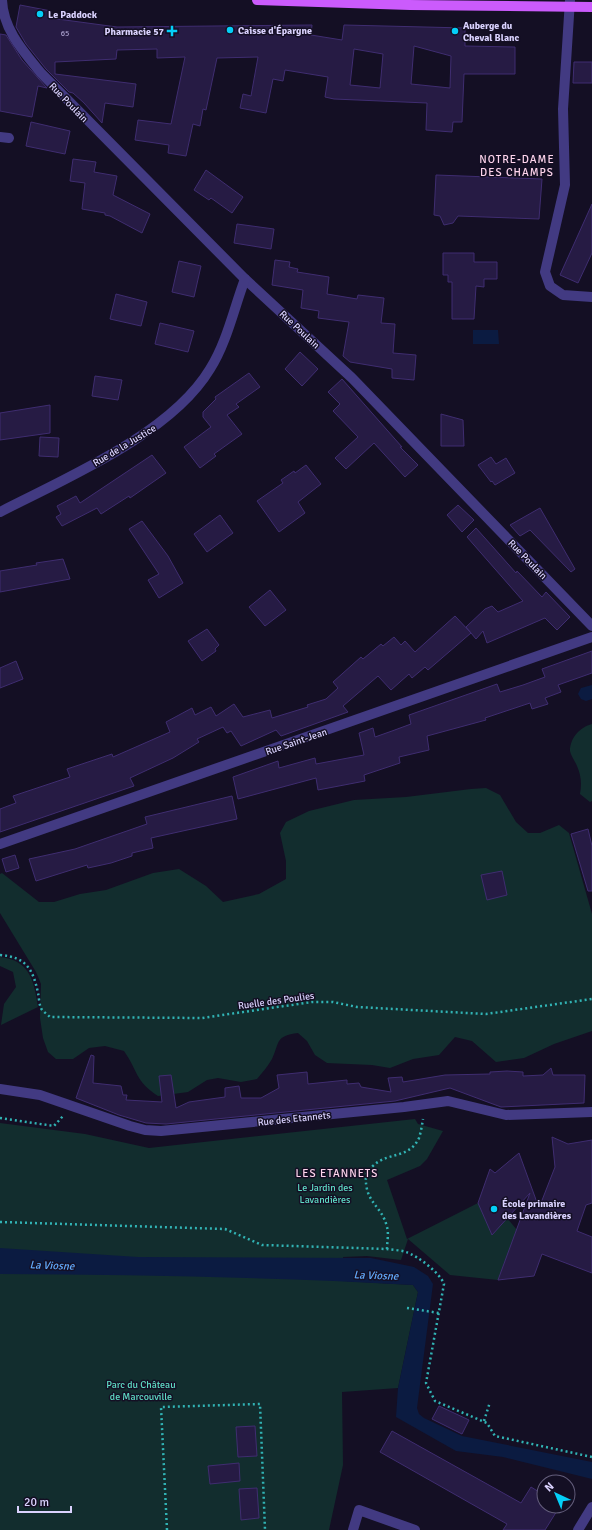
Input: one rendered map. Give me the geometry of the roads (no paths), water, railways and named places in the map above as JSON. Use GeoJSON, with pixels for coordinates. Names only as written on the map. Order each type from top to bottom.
{"type":"FeatureCollection","features":[{"type":"Feature","properties":{"kind":"main road"},"geometry":{"type":"LineString","coordinates":[[257,0],[570,3],[592,7]]}},
{"type":"Feature","properties":{"kind":"street","name":"Rue Poulain"},"geometry":{"type":"LineString","coordinates":[[2,0],[2,8],[10,31],[21,49],[46,78],[245,279],[352,378],[592,626]]}},
{"type":"Feature","properties":{"kind":"street"},"geometry":{"type":"LineString","coordinates":[[570,3],[563,109],[565,185],[544,272],[550,286],[563,296],[592,297]]}},
{"type":"Feature","properties":{"kind":"street","name":"Rue de la Justice"},"geometry":{"type":"LineString","coordinates":[[0,512],[113,453],[150,430],[179,406],[200,384],[211,368],[221,346],[245,279]]}},
{"type":"Feature","properties":{"kind":"street","name":"Rue Saint-Jean"},"geometry":{"type":"LineString","coordinates":[[0,844],[592,637]]}},
{"type":"Feature","properties":{"kind":"street","name":"Rue des Etannets"},"geometry":{"type":"LineString","coordinates":[[0,1089],[40,1095],[130,1126],[145,1130],[161,1131],[404,1107],[448,1101],[506,1115],[592,1112]]}},
{"type":"Feature","properties":{"kind":"street"},"geometry":{"type":"LineString","coordinates":[[578,1530],[592,1508]]}},
{"type":"Feature","properties":{"kind":"street"},"geometry":{"type":"LineString","coordinates":[[353,1530],[359,1510],[414,1530]]}},
{"type":"Feature","properties":{"kind":"water"},"geometry":{"type":"Polygon","coordinates":[[[473,330],[498,330],[499,344],[473,344],[473,330]]]}},
{"type":"Feature","properties":{"kind":"water"},"geometry":{"type":"Polygon","coordinates":[[[592,685],[592,699],[586,701],[581,699],[578,694],[581,688],[592,685]]]}},
{"type":"Feature","properties":{"kind":"water","name":"La Viosne"},"geometry":{"type":"Polygon","coordinates":[[[0,1248],[138,1257],[371,1258],[414,1267],[428,1276],[433,1284],[417,1408],[419,1414],[424,1418],[462,1436],[592,1462],[592,1479],[503,1457],[456,1451],[396,1417],[398,1388],[418,1292],[413,1285],[207,1277],[0,1274],[0,1248]]]}},
{"type":"Feature","properties":{"kind":"place","name":"Le Paddock"},"geometry":{"type":"Point","coordinates":[40,14]}},
{"type":"Feature","properties":{"kind":"place","name":"Caisse d'Épargne"},"geometry":{"type":"Point","coordinates":[230,30]}},
{"type":"Feature","properties":{"kind":"place","name":"Pharmacie 57"},"geometry":{"type":"Point","coordinates":[172,31]}},
{"type":"Feature","properties":{"kind":"place","name":"Auberge du Cheval Blanc"},"geometry":{"type":"Point","coordinates":[455,31]}},
{"type":"Feature","properties":{"kind":"place","name":"École primaire des Lavandières"},"geometry":{"type":"Point","coordinates":[494,1209]}},
{"type":"Feature","properties":{"kind":"district","name":"NOTRE-DAME DES CHAMPS"},"geometry":{"type":"Point","coordinates":[517,165]}},
{"type":"Feature","properties":{"kind":"district","name":"LES ETANNETS"},"geometry":{"type":"Point","coordinates":[337,1173]}},
{"type":"Feature","properties":{"kind":"park label","name":"Le Jardin des Lavandières"},"geometry":{"type":"Point","coordinates":[325,1192]}},
{"type":"Feature","properties":{"kind":"park label","name":"Parc du Château de Marcouville"},"geometry":{"type":"Point","coordinates":[141,1390]}}]}
